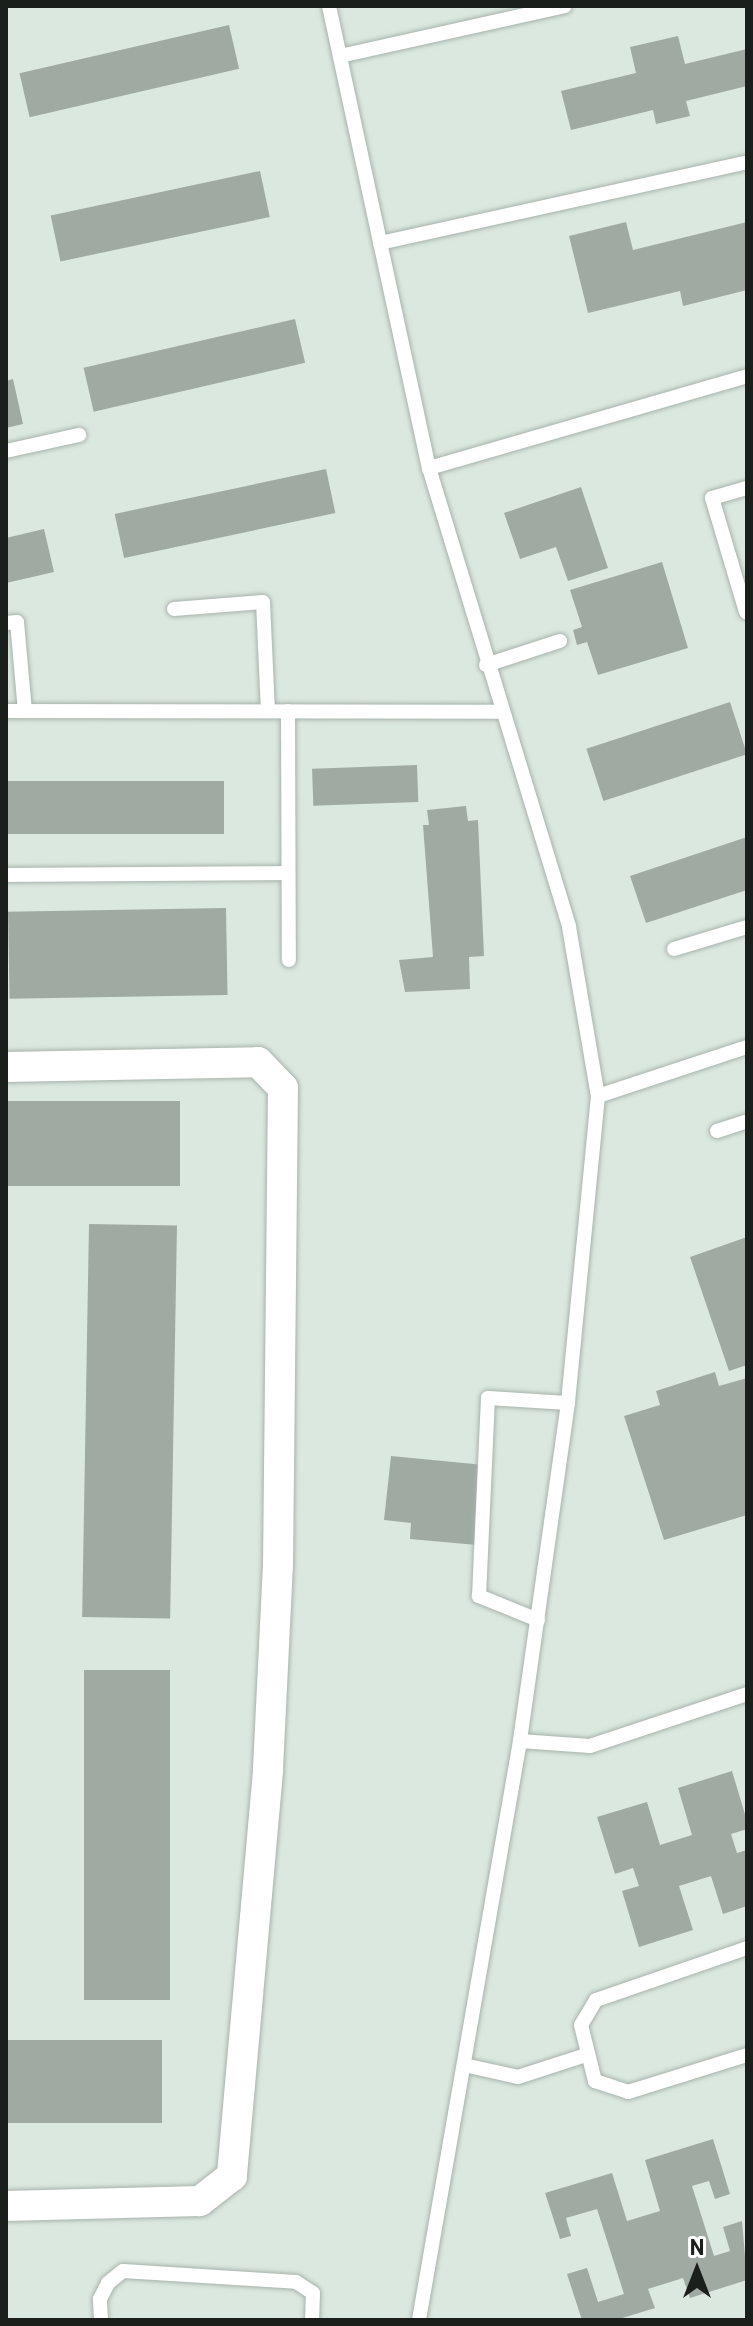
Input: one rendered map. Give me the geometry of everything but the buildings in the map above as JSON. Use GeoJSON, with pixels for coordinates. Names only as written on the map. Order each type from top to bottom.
{"type":"FeatureCollection","features":[{"type":"Feature","properties":{"kind":"street"},"geometry":{"type":"LineString","coordinates":[[6,1067],[258,1062],[283,1088],[278,1564],[268,1771],[232,2176],[200,2201],[6,2206]]}},
{"type":"Feature","properties":{"kind":"lane"},"geometry":{"type":"LineString","coordinates":[[329,6],[429,468],[500,712],[569,927],[598,1096],[568,1403],[538,1620],[520,1741],[419,2320]]}},
{"type":"Feature","properties":{"kind":"lane"},"geometry":{"type":"LineString","coordinates":[[340,56],[565,6]]}},
{"type":"Feature","properties":{"kind":"lane"},"geometry":{"type":"LineString","coordinates":[[380,243],[747,162]]}},
{"type":"Feature","properties":{"kind":"lane"},"geometry":{"type":"LineString","coordinates":[[429,468],[747,376]]}},
{"type":"Feature","properties":{"kind":"lane"},"geometry":{"type":"LineString","coordinates":[[6,451],[79,435]]}},
{"type":"Feature","properties":{"kind":"lane"},"geometry":{"type":"LineString","coordinates":[[746,612],[712,498],[747,488]]}},
{"type":"Feature","properties":{"kind":"lane"},"geometry":{"type":"LineString","coordinates":[[174,609],[263,602],[268,711]]}},
{"type":"Feature","properties":{"kind":"lane"},"geometry":{"type":"LineString","coordinates":[[6,623],[17,622],[25,711]]}},
{"type":"Feature","properties":{"kind":"lane"},"geometry":{"type":"LineString","coordinates":[[486,665],[560,641]]}},
{"type":"Feature","properties":{"kind":"lane"},"geometry":{"type":"LineString","coordinates":[[6,711],[500,712]]}},
{"type":"Feature","properties":{"kind":"lane"},"geometry":{"type":"LineString","coordinates":[[288,711],[289,960]]}},
{"type":"Feature","properties":{"kind":"lane"},"geometry":{"type":"LineString","coordinates":[[6,875],[288,873]]}},
{"type":"Feature","properties":{"kind":"lane"},"geometry":{"type":"LineString","coordinates":[[674,949],[747,927]]}},
{"type":"Feature","properties":{"kind":"lane"},"geometry":{"type":"LineString","coordinates":[[598,1096],[747,1047]]}},
{"type":"Feature","properties":{"kind":"lane"},"geometry":{"type":"LineString","coordinates":[[717,1131],[747,1121]]}},
{"type":"Feature","properties":{"kind":"lane"},"geometry":{"type":"LineString","coordinates":[[538,1620],[479,1596],[488,1398],[568,1403]]}},
{"type":"Feature","properties":{"kind":"lane"},"geometry":{"type":"LineString","coordinates":[[520,1741],[590,1746],[747,1694]]}},
{"type":"Feature","properties":{"kind":"lane"},"geometry":{"type":"LineString","coordinates":[[747,1948],[596,2000],[581,2025],[586,2055],[595,2081],[628,2092],[747,2055]]}},
{"type":"Feature","properties":{"kind":"lane"},"geometry":{"type":"LineString","coordinates":[[464,2065],[518,2077],[586,2055]]}},
{"type":"Feature","properties":{"kind":"lane"},"geometry":{"type":"LineString","coordinates":[[101,2320],[100,2299],[108,2283],[123,2271],[296,2282],[313,2293],[312,2320]]}}]}
